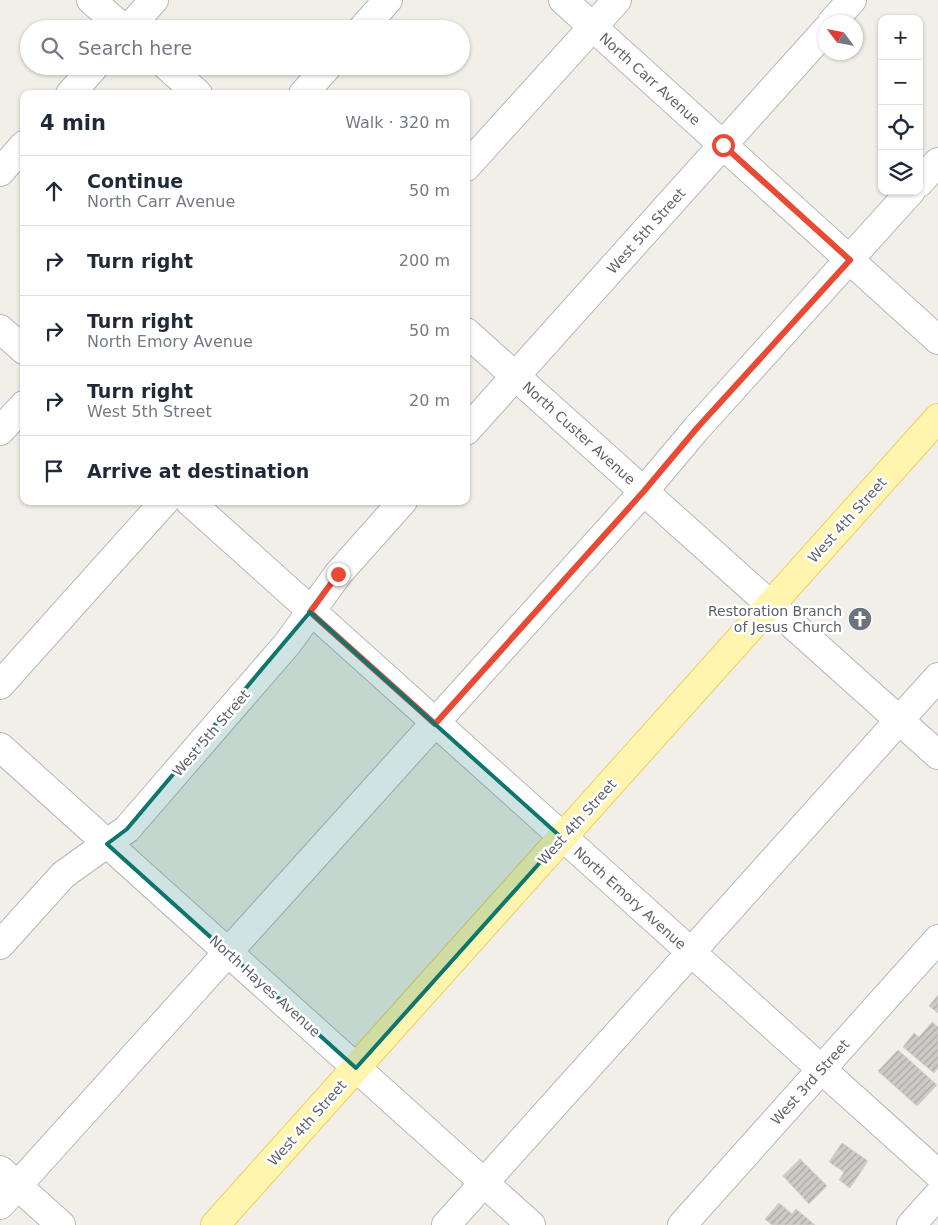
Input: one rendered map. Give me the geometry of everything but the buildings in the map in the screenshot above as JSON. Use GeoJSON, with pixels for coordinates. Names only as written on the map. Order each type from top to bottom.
{"type":"FeatureCollection","features":[{"type":"Feature","properties":{"kind":"main road","name":"West 4th Street"},"geometry":{"type":"LineString","coordinates":[[216,1225],[938,418]]}},
{"type":"Feature","properties":{"kind":"street"},"geometry":{"type":"LineString","coordinates":[[92,0],[114,20]]}},
{"type":"Feature","properties":{"kind":"street"},"geometry":{"type":"LineString","coordinates":[[136,20],[154,0]]}},
{"type":"Feature","properties":{"kind":"street"},"geometry":{"type":"LineString","coordinates":[[370,20],[388,0]]}},
{"type":"Feature","properties":{"kind":"street","name":"North Carr Avenue"},"geometry":{"type":"LineString","coordinates":[[563,0],[938,340]]}},
{"type":"Feature","properties":{"kind":"street"},"geometry":{"type":"LineString","coordinates":[[470,163],[617,0]]}},
{"type":"Feature","properties":{"kind":"street"},"geometry":{"type":"LineString","coordinates":[[838,15],[852,0]]}},
{"type":"Feature","properties":{"kind":"street","name":"West 5th Street"},"geometry":{"type":"LineString","coordinates":[[470,427],[818,39]]}},
{"type":"Feature","properties":{"kind":"street"},"geometry":{"type":"LineString","coordinates":[[74,90],[87,75]]}},
{"type":"Feature","properties":{"kind":"street"},"geometry":{"type":"LineString","coordinates":[[177,75],[194,90]]}},
{"type":"Feature","properties":{"kind":"street"},"geometry":{"type":"LineString","coordinates":[[307,90],[320,75]]}},
{"type":"Feature","properties":{"kind":"street"},"geometry":{"type":"LineString","coordinates":[[0,172],[20,150]]}},
{"type":"Feature","properties":{"kind":"street"},"geometry":{"type":"LineString","coordinates":[[923,178],[938,162]]}},
{"type":"Feature","properties":{"kind":"street"},"geometry":{"type":"LineString","coordinates":[[62,1225],[6,1187],[228,952],[435,724],[644,491],[697,428],[907,195]]}},
{"type":"Feature","properties":{"kind":"street"},"geometry":{"type":"LineString","coordinates":[[0,329],[20,346]]}},
{"type":"Feature","properties":{"kind":"street","name":"North Custer Avenue"},"geometry":{"type":"LineString","coordinates":[[470,336],[938,755]]}},
{"type":"Feature","properties":{"kind":"street"},"geometry":{"type":"LineString","coordinates":[[0,431],[20,409]]}},
{"type":"Feature","properties":{"kind":"street"},"geometry":{"type":"LineString","coordinates":[[0,685],[162,505]]}},
{"type":"Feature","properties":{"kind":"street","name":"North Emory Avenue"},"geometry":{"type":"LineString","coordinates":[[192,505],[938,1174]]}},
{"type":"Feature","properties":{"kind":"street","name":"West 5th Street"},"geometry":{"type":"LineString","coordinates":[[0,945],[63,875],[127,829],[288,642],[338,574],[399,505]]}},
{"type":"Feature","properties":{"kind":"street"},"geometry":{"type":"LineString","coordinates":[[446,1225],[938,677]]}},
{"type":"Feature","properties":{"kind":"street","name":"North Hayes Avenue"},"geometry":{"type":"LineString","coordinates":[[0,747],[531,1225]]}},
{"type":"Feature","properties":{"kind":"street","name":"West 3rd Street"},"geometry":{"type":"LineString","coordinates":[[682,1225],[938,939]]}},
{"type":"Feature","properties":{"kind":"street"},"geometry":{"type":"LineString","coordinates":[[910,1225],[938,1194]]}},
{"type":"Feature","properties":{"kind":"highlighted area"},"geometry":{"type":"Polygon","coordinates":[[[310,612],[562,838],[356,1068],[107,844],[127,829],[310,612]]]}},
{"type":"Feature","properties":{"kind":"place","name":"Restoration Branch of Jesus Church"},"geometry":{"type":"Point","coordinates":[860,619]}},
{"type":"Feature","properties":{"kind":"route"},"geometry":{"type":"LineString","coordinates":[[338,574],[310,612],[435,724],[644,491],[697,428],[850,260],[723,145]]}}]}
